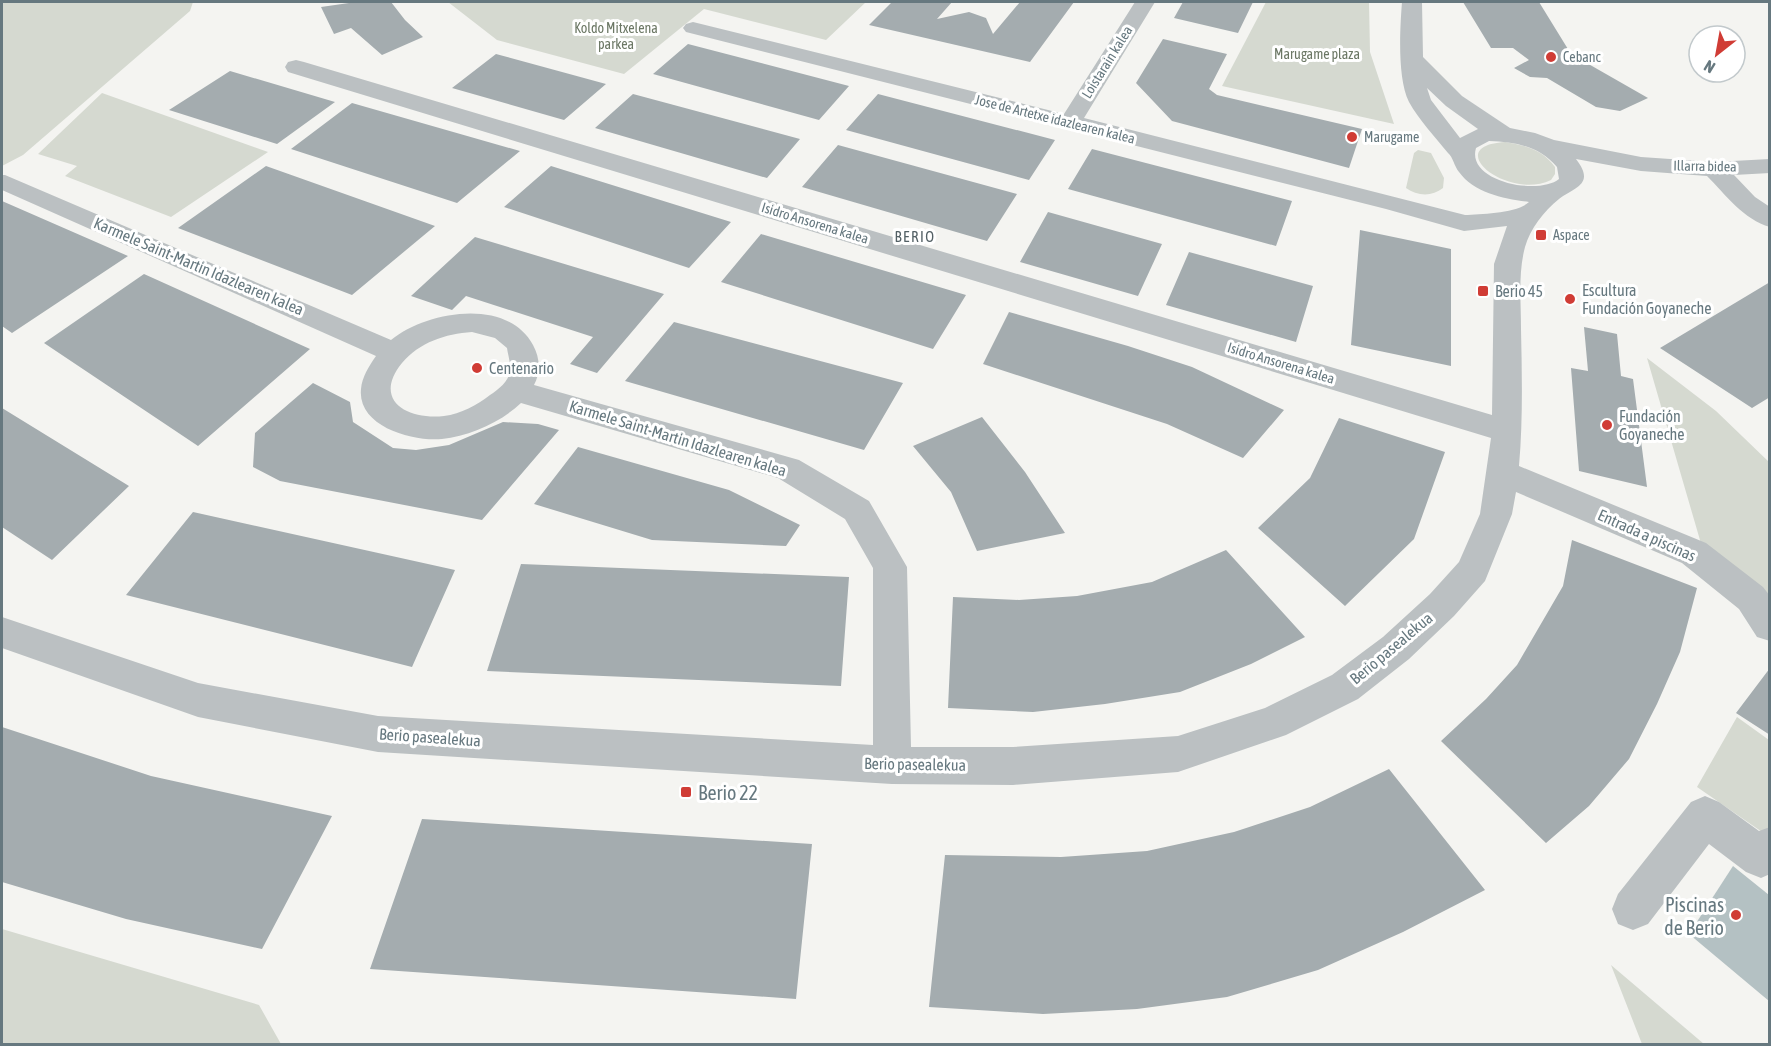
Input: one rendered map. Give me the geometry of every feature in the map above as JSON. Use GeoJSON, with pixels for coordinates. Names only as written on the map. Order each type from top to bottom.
{"type":"FeatureCollection","features":[{"type":"Feature","properties":{"kind":"street","name":"Loistarain kalea"},"geometry":{"type":"LineString","coordinates":[[1070,122],[1145,2]]}},
{"type":"Feature","properties":{"kind":"street"},"geometry":{"type":"LineString","coordinates":[[1412,2],[1413,80],[1420,101],[1470,170]]}},
{"type":"Feature","properties":{"kind":"street","name":"Jose de Artetxe idazlearen kalea"},"geometry":{"type":"LineString","coordinates":[[693,28],[1417,209],[1464,223],[1487,222],[1531,213]]}},
{"type":"Feature","properties":{"kind":"street"},"geometry":{"type":"LineString","coordinates":[[1413,58],[1450,100],[1474,118],[1503,134]]}},
{"type":"Feature","properties":{"kind":"street","name":"Isidro Ansorena kalea"},"geometry":{"type":"LineString","coordinates":[[296,67],[1507,431]]}},
{"type":"Feature","properties":{"kind":"street","name":"Jose de Artetxe idazlearen kalea"},"geometry":{"type":"LineString","coordinates":[[1417,209],[1451,203],[1470,170],[1465,143],[1474,137],[1503,134]]}},
{"type":"Feature","properties":{"kind":"street","name":"Illarra bidea"},"geometry":{"type":"LineString","coordinates":[[1503,134],[1533,140],[1547,146],[1652,158],[1714,169],[1770,166]]}},
{"type":"Feature","properties":{"kind":"street"},"geometry":{"type":"LineString","coordinates":[[1547,146],[1569,164],[1572,174],[1561,188]]}},
{"type":"Feature","properties":{"kind":"street","name":"Illarra bidea"},"geometry":{"type":"LineString","coordinates":[[1470,170],[1484,181],[1518,193],[1561,188],[1652,158]]}},
{"type":"Feature","properties":{"kind":"street"},"geometry":{"type":"LineString","coordinates":[[1714,169],[1746,202],[1770,219]]}},
{"type":"Feature","properties":{"kind":"street","name":"Berio pasealekua"},"geometry":{"type":"LineString","coordinates":[[1470,170],[1487,222],[1507,264]]}},
{"type":"Feature","properties":{"kind":"street","name":"Karmele Saint-Martin Idazlearen kalea"},"geometry":{"type":"LineString","coordinates":[[5,182],[362,336],[393,352]]}},
{"type":"Feature","properties":{"kind":"street","name":"Berio pasealekua"},"geometry":{"type":"LineString","coordinates":[[2,633],[198,700],[378,734],[892,765],[1013,766],[1178,754],[1273,723],[1345,687],[1396,648],[1442,605],[1473,571],[1496,514],[1503,473],[1507,431],[1507,264],[1517,230],[1531,213],[1561,188]]}},
{"type":"Feature","properties":{"kind":"street"},"geometry":{"type":"LineString","coordinates":[[472,322],[493,326],[510,334],[522,346],[525,372],[515,390],[500,405],[475,419],[446,427],[418,427],[398,421],[381,409],[375,397],[375,379],[380,368],[393,352],[422,333],[456,323],[472,322]]}},
{"type":"Feature","properties":{"kind":"street","name":"Karmele Saint-Martin Idazlearen kalea"},"geometry":{"type":"LineString","coordinates":[[515,390],[788,469],[857,510],[890,567],[892,765]]}},
{"type":"Feature","properties":{"kind":"street","name":"Entrada a piscinas"},"geometry":{"type":"LineString","coordinates":[[1503,473],[1694,553],[1751,598],[1770,627]]}},
{"type":"Feature","properties":{"kind":"street"},"geometry":{"type":"LineString","coordinates":[[1633,909],[1705,816],[1761,857],[1770,847]]}},
{"type":"Feature","properties":{"kind":"green space"},"geometry":{"type":"Polygon","coordinates":[[[2,2],[193,2],[190,11],[23,155],[2,166],[2,2]]]}},
{"type":"Feature","properties":{"kind":"green space","name":"Koldo Mitxelena parkea"},"geometry":{"type":"Polygon","coordinates":[[[448,2],[866,2],[826,40],[704,9],[624,74],[497,40],[448,2]]]}},
{"type":"Feature","properties":{"kind":"green space","name":"Marugame plaza"},"geometry":{"type":"Polygon","coordinates":[[[1266,2],[1369,2],[1370,52],[1394,124],[1222,86],[1266,2]]]}},
{"type":"Feature","properties":{"kind":"green space"},"geometry":{"type":"Polygon","coordinates":[[[102,93],[268,152],[171,217],[65,176],[77,166],[38,154],[102,93]]]}},
{"type":"Feature","properties":{"kind":"green space"},"geometry":{"type":"Polygon","coordinates":[[[1505,142],[1526,147],[1545,156],[1555,167],[1555,174],[1551,180],[1534,185],[1516,183],[1500,178],[1487,170],[1479,161],[1479,153],[1487,146],[1505,142]]]}},
{"type":"Feature","properties":{"kind":"green space"},"geometry":{"type":"Polygon","coordinates":[[[1418,150],[1431,153],[1444,178],[1443,188],[1439,191],[1424,194],[1415,193],[1406,188],[1414,153],[1418,150]]]}},
{"type":"Feature","properties":{"kind":"green space"},"geometry":{"type":"Polygon","coordinates":[[[1647,358],[1716,411],[1769,462],[1769,595],[1702,547],[1647,358]]]}},
{"type":"Feature","properties":{"kind":"green space"},"geometry":{"type":"Polygon","coordinates":[[[1737,717],[1769,740],[1769,827],[1765,834],[1697,787],[1737,717]]]}},
{"type":"Feature","properties":{"kind":"green space"},"geometry":{"type":"Polygon","coordinates":[[[2,929],[259,1005],[281,1044],[2,1044],[2,929]]]}},
{"type":"Feature","properties":{"kind":"green space"},"geometry":{"type":"Polygon","coordinates":[[[1611,965],[1704,1044],[1642,1044],[1611,965]]]}},
{"type":"Feature","properties":{"kind":"shaded area","name":"Piscinas de Berio"},"geometry":{"type":"Polygon","coordinates":[[[1733,866],[1769,895],[1769,1001],[1689,934],[1733,866]]]}},
{"type":"Feature","properties":{"kind":"building"},"geometry":{"type":"Polygon","coordinates":[[[356,2],[391,2],[405,20],[423,37],[382,55],[351,28],[334,34],[321,7],[356,2]]]}},
{"type":"Feature","properties":{"kind":"building"},"geometry":{"type":"Polygon","coordinates":[[[892,2],[952,2],[937,19],[969,12],[986,18],[993,34],[1020,2],[1074,2],[1030,62],[869,25],[892,2]]]}},
{"type":"Feature","properties":{"kind":"building"},"geometry":{"type":"Polygon","coordinates":[[[1183,2],[1253,2],[1238,33],[1174,18],[1183,2]]]}},
{"type":"Feature","properties":{"kind":"building","name":"Cebanc"},"geometry":{"type":"Polygon","coordinates":[[[1463,2],[1539,2],[1571,54],[1648,98],[1620,111],[1596,107],[1547,78],[1530,77],[1514,68],[1529,60],[1513,48],[1491,48],[1463,2]]]}},
{"type":"Feature","properties":{"kind":"building"},"geometry":{"type":"Polygon","coordinates":[[[1163,39],[1227,54],[1209,89],[1217,95],[1362,129],[1349,168],[1172,121],[1136,83],[1163,39]]]}},
{"type":"Feature","properties":{"kind":"building"},"geometry":{"type":"Polygon","coordinates":[[[688,44],[849,86],[819,120],[653,74],[688,44]]]}},
{"type":"Feature","properties":{"kind":"building"},"geometry":{"type":"Polygon","coordinates":[[[496,54],[606,84],[564,120],[452,88],[496,54]]]}},
{"type":"Feature","properties":{"kind":"building"},"geometry":{"type":"Polygon","coordinates":[[[230,71],[335,102],[277,144],[169,110],[230,71]]]}},
{"type":"Feature","properties":{"kind":"building"},"geometry":{"type":"Polygon","coordinates":[[[633,94],[800,139],[767,178],[595,128],[633,94]]]}},
{"type":"Feature","properties":{"kind":"building"},"geometry":{"type":"Polygon","coordinates":[[[878,94],[1055,140],[1029,180],[846,130],[878,94]]]}},
{"type":"Feature","properties":{"kind":"building"},"geometry":{"type":"Polygon","coordinates":[[[352,103],[520,151],[457,203],[291,149],[352,103]]]}},
{"type":"Feature","properties":{"kind":"building"},"geometry":{"type":"Polygon","coordinates":[[[838,145],[1017,194],[987,241],[802,187],[838,145]]]}},
{"type":"Feature","properties":{"kind":"building"},"geometry":{"type":"Polygon","coordinates":[[[1092,149],[1292,201],[1276,246],[1068,189],[1092,149]]]}},
{"type":"Feature","properties":{"kind":"building"},"geometry":{"type":"Polygon","coordinates":[[[266,166],[435,226],[352,295],[178,228],[266,166]]]}},
{"type":"Feature","properties":{"kind":"building"},"geometry":{"type":"Polygon","coordinates":[[[551,166],[731,222],[689,268],[504,207],[551,166]]]}},
{"type":"Feature","properties":{"kind":"building"},"geometry":{"type":"Polygon","coordinates":[[[2,201],[128,256],[12,333],[2,326],[2,201]]]}},
{"type":"Feature","properties":{"kind":"building"},"geometry":{"type":"Polygon","coordinates":[[[1048,212],[1162,244],[1138,296],[1020,262],[1048,212]]]}},
{"type":"Feature","properties":{"kind":"building"},"geometry":{"type":"Polygon","coordinates":[[[1360,230],[1451,249],[1451,366],[1351,345],[1360,230]]]}},
{"type":"Feature","properties":{"kind":"building"},"geometry":{"type":"Polygon","coordinates":[[[761,234],[966,295],[933,349],[721,282],[761,234]]]}},
{"type":"Feature","properties":{"kind":"building"},"geometry":{"type":"Polygon","coordinates":[[[475,237],[664,294],[597,373],[570,364],[593,337],[466,296],[452,310],[411,296],[475,237]]]}},
{"type":"Feature","properties":{"kind":"building"},"geometry":{"type":"Polygon","coordinates":[[[1189,252],[1313,286],[1296,342],[1166,305],[1189,252]]]}},
{"type":"Feature","properties":{"kind":"building"},"geometry":{"type":"Polygon","coordinates":[[[144,274],[310,349],[198,446],[44,343],[144,274]]]}},
{"type":"Feature","properties":{"kind":"building"},"geometry":{"type":"Polygon","coordinates":[[[1770,282],[1770,397],[1752,408],[1660,348],[1770,282]]]}},
{"type":"Feature","properties":{"kind":"building"},"geometry":{"type":"Polygon","coordinates":[[[1009,312],[1192,367],[1284,410],[1243,458],[1167,424],[983,364],[1009,312]]]}},
{"type":"Feature","properties":{"kind":"building"},"geometry":{"type":"Polygon","coordinates":[[[674,322],[903,383],[864,450],[625,381],[674,322]]]}},
{"type":"Feature","properties":{"kind":"building","name":"Fundación Goyaneche"},"geometry":{"type":"Polygon","coordinates":[[[1584,327],[1617,334],[1621,376],[1633,379],[1647,487],[1579,471],[1571,368],[1588,371],[1584,327]]]}},
{"type":"Feature","properties":{"kind":"building"},"geometry":{"type":"Polygon","coordinates":[[[313,383],[350,402],[353,422],[393,448],[416,450],[449,445],[503,422],[538,424],[559,430],[482,520],[280,481],[253,467],[255,433],[313,383]]]}},
{"type":"Feature","properties":{"kind":"building"},"geometry":{"type":"Polygon","coordinates":[[[2,408],[129,486],[52,560],[2,527],[2,408]]]}},
{"type":"Feature","properties":{"kind":"building"},"geometry":{"type":"Polygon","coordinates":[[[982,417],[1025,472],[1065,533],[977,551],[951,492],[913,446],[982,417]]]}},
{"type":"Feature","properties":{"kind":"building"},"geometry":{"type":"Polygon","coordinates":[[[1339,418],[1445,452],[1414,539],[1345,606],[1258,528],[1310,478],[1339,418]]]}},
{"type":"Feature","properties":{"kind":"building"},"geometry":{"type":"Polygon","coordinates":[[[578,447],[729,490],[800,525],[786,546],[652,540],[534,504],[578,447]]]}},
{"type":"Feature","properties":{"kind":"building"},"geometry":{"type":"Polygon","coordinates":[[[193,512],[455,570],[412,667],[126,595],[193,512]]]}},
{"type":"Feature","properties":{"kind":"building"},"geometry":{"type":"Polygon","coordinates":[[[1572,540],[1697,588],[1680,652],[1629,759],[1589,806],[1546,843],[1441,741],[1486,699],[1517,665],[1563,586],[1572,540]]]}},
{"type":"Feature","properties":{"kind":"building"},"geometry":{"type":"Polygon","coordinates":[[[1226,550],[1305,637],[1251,664],[1180,692],[1033,712],[948,708],[953,597],[1019,600],[1077,596],[1152,582],[1226,550]]]}},
{"type":"Feature","properties":{"kind":"building"},"geometry":{"type":"Polygon","coordinates":[[[521,564],[849,577],[841,686],[487,671],[521,564]]]}},
{"type":"Feature","properties":{"kind":"building"},"geometry":{"type":"Polygon","coordinates":[[[1770,668],[1770,735],[1736,713],[1770,668]]]}},
{"type":"Feature","properties":{"kind":"building"},"geometry":{"type":"Polygon","coordinates":[[[2,727],[151,776],[332,816],[262,949],[126,919],[2,882],[2,727]]]}},
{"type":"Feature","properties":{"kind":"building"},"geometry":{"type":"Polygon","coordinates":[[[1389,769],[1485,890],[1403,932],[1318,970],[1227,997],[1137,1009],[1043,1014],[929,1007],[945,855],[1061,857],[1147,851],[1234,832],[1310,807],[1389,769]]]}},
{"type":"Feature","properties":{"kind":"building"},"geometry":{"type":"Polygon","coordinates":[[[422,819],[812,844],[796,999],[370,969],[422,819]]]}},
{"type":"Feature","properties":{"kind":"place","name":"Cebanc"},"geometry":{"type":"Point","coordinates":[1551,57]}},
{"type":"Feature","properties":{"kind":"place","name":"Marugame"},"geometry":{"type":"Point","coordinates":[1352,137]}},
{"type":"Feature","properties":{"kind":"place","name":"Aspace"},"geometry":{"type":"Point","coordinates":[1541,235]}},
{"type":"Feature","properties":{"kind":"place","name":"Berio 45"},"geometry":{"type":"Point","coordinates":[1483,291]}},
{"type":"Feature","properties":{"kind":"place","name":"Escultura Fundación Goyaneche"},"geometry":{"type":"Point","coordinates":[1570,299]}},
{"type":"Feature","properties":{"kind":"place","name":"Centenario"},"geometry":{"type":"Point","coordinates":[477,368]}},
{"type":"Feature","properties":{"kind":"place","name":"Fundación Goyaneche"},"geometry":{"type":"Point","coordinates":[1607,425]}},
{"type":"Feature","properties":{"kind":"place","name":"Berio 22"},"geometry":{"type":"Point","coordinates":[686,792]}},
{"type":"Feature","properties":{"kind":"place","name":"Piscinas de Berio"},"geometry":{"type":"Point","coordinates":[1736,915]}},
{"type":"Feature","properties":{"kind":"district","name":"BERIO"},"geometry":{"type":"Point","coordinates":[915,236]}}]}
